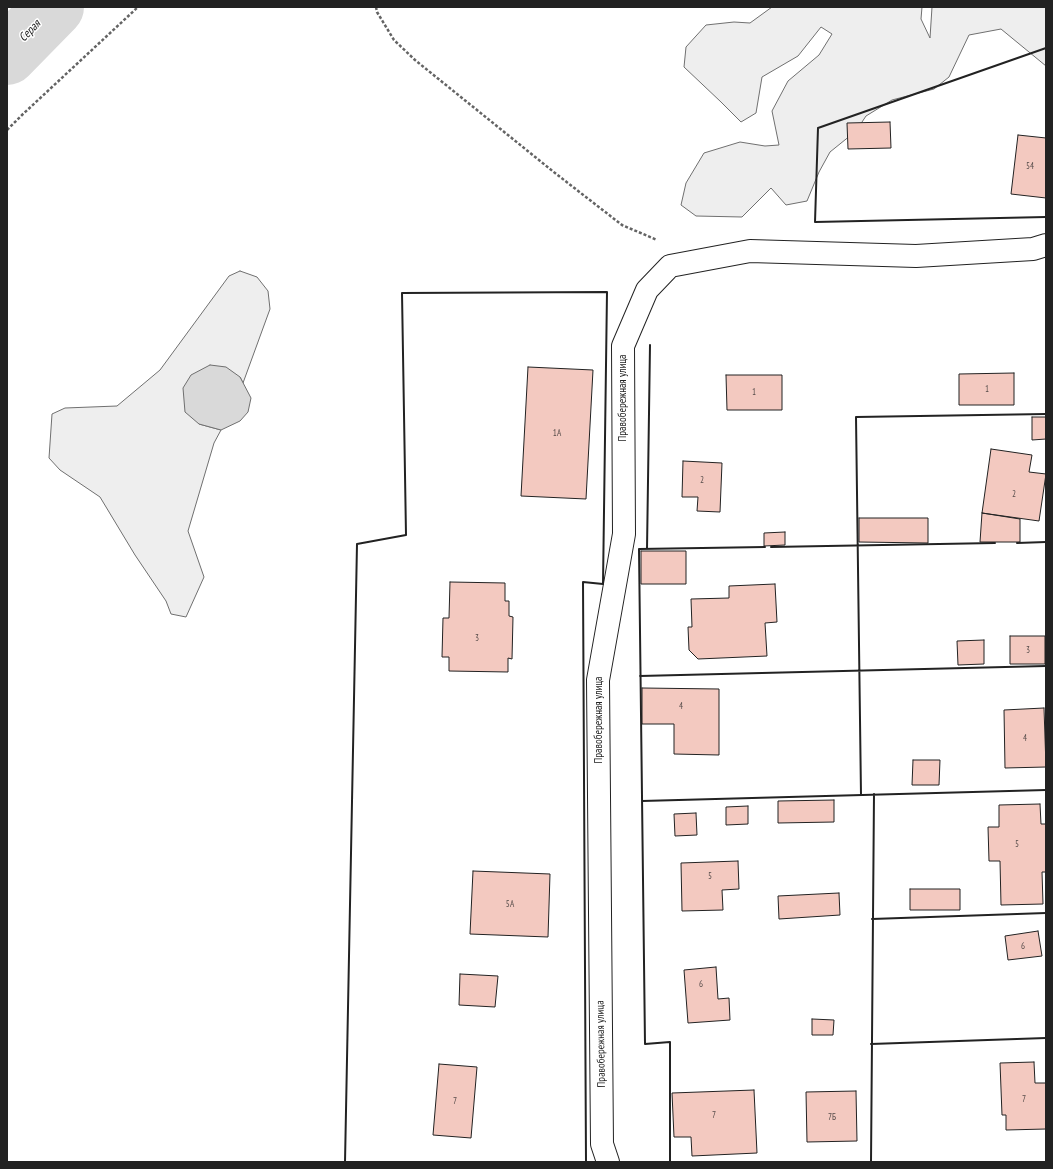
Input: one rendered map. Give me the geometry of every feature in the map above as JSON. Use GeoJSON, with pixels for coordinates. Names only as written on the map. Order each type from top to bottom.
{"type":"FeatureCollection","features":[{"type":"Feature","properties":{"kind":"street","name":"Правобережная улица"},"geometry":{"type":"LineString","coordinates":[[608,1162],[602,1144],[598,680],[624,534],[623,346],[647,290],[670,266],[750,251],[916,256],[1033,249],[1046,245]]}},
{"type":"Feature","properties":{"kind":"path"},"geometry":{"type":"LineString","coordinates":[[7,130],[138,7]]}},
{"type":"Feature","properties":{"kind":"path"},"geometry":{"type":"LineString","coordinates":[[376,7],[377,12],[394,40],[421,65],[554,173],[622,225],[662,243],[690,262]]}},
{"type":"Feature","properties":{"kind":"shaded area"},"geometry":{"type":"Polygon","coordinates":[[[772,7],[922,7],[921,19],[930,38],[932,7],[1046,7],[1046,66],[1001,29],[969,35],[949,77],[934,89],[892,100],[866,116],[856,131],[830,152],[819,172],[807,201],[786,205],[771,188],[742,217],[696,216],[681,205],[686,183],[704,153],[740,142],[765,146],[779,145],[772,111],[788,81],[819,55],[832,34],[821,27],[798,56],[762,77],[756,113],[741,122],[684,67],[686,47],[706,25],[734,22],[750,23],[772,7]]]}},
{"type":"Feature","properties":{"kind":"shaded area"},"geometry":{"type":"Polygon","coordinates":[[[240,271],[257,277],[268,291],[270,309],[243,383],[240,377],[199,424],[221,430],[214,443],[188,531],[204,577],[186,617],[171,614],[166,601],[135,555],[100,497],[60,470],[49,458],[52,414],[65,408],[117,406],[160,370],[229,276],[240,271]]]}},
{"type":"Feature","properties":{"kind":"shaded area"},"geometry":{"type":"Polygon","coordinates":[[[210,365],[226,367],[240,377],[251,398],[248,412],[240,421],[221,430],[199,424],[185,412],[183,388],[191,375],[210,365]]]}},
{"type":"Feature","properties":{"kind":"building"},"geometry":{"type":"Polygon","coordinates":[[[890,122],[891,148],[848,149],[847,123],[890,122]]]}},
{"type":"Feature","properties":{"kind":"building"},"geometry":{"type":"Polygon","coordinates":[[[1018,135],[1046,138],[1046,198],[1011,194],[1018,135]]]}},
{"type":"Feature","properties":{"kind":"building"},"geometry":{"type":"Polygon","coordinates":[[[528,367],[593,370],[586,499],[521,496],[528,367]]]}},
{"type":"Feature","properties":{"kind":"building"},"geometry":{"type":"Polygon","coordinates":[[[1014,373],[1014,405],[959,405],[959,374],[1014,373]]]}},
{"type":"Feature","properties":{"kind":"building"},"geometry":{"type":"Polygon","coordinates":[[[726,375],[782,375],[782,410],[727,410],[726,375]]]}},
{"type":"Feature","properties":{"kind":"building"},"geometry":{"type":"Polygon","coordinates":[[[1032,417],[1046,417],[1046,439],[1032,440],[1032,417]]]}},
{"type":"Feature","properties":{"kind":"building"},"geometry":{"type":"Polygon","coordinates":[[[991,449],[1032,455],[1029,472],[1046,474],[1039,521],[982,513],[991,449]]]}},
{"type":"Feature","properties":{"kind":"building"},"geometry":{"type":"Polygon","coordinates":[[[683,461],[722,463],[720,512],[697,511],[698,497],[682,497],[683,461]]]}},
{"type":"Feature","properties":{"kind":"building"},"geometry":{"type":"Polygon","coordinates":[[[982,513],[1020,519],[1020,542],[980,542],[982,513]]]}},
{"type":"Feature","properties":{"kind":"building"},"geometry":{"type":"Polygon","coordinates":[[[859,518],[928,518],[928,543],[859,542],[859,518]]]}},
{"type":"Feature","properties":{"kind":"building"},"geometry":{"type":"Polygon","coordinates":[[[785,532],[785,545],[764,546],[764,533],[785,532]]]}},
{"type":"Feature","properties":{"kind":"building"},"geometry":{"type":"Polygon","coordinates":[[[641,551],[686,551],[686,584],[641,584],[641,551]]]}},
{"type":"Feature","properties":{"kind":"building"},"geometry":{"type":"Polygon","coordinates":[[[450,582],[505,583],[505,601],[509,601],[509,616],[513,617],[512,659],[508,658],[508,672],[449,671],[449,657],[442,657],[443,618],[449,618],[450,582]]]}},
{"type":"Feature","properties":{"kind":"building"},"geometry":{"type":"Polygon","coordinates":[[[775,584],[777,622],[765,623],[767,656],[698,659],[689,650],[688,627],[692,627],[691,599],[729,598],[729,586],[775,584]]]}},
{"type":"Feature","properties":{"kind":"building"},"geometry":{"type":"Polygon","coordinates":[[[1010,636],[1045,636],[1045,664],[1010,664],[1010,636]]]}},
{"type":"Feature","properties":{"kind":"building"},"geometry":{"type":"Polygon","coordinates":[[[984,640],[984,664],[958,665],[957,641],[984,640]]]}},
{"type":"Feature","properties":{"kind":"building"},"geometry":{"type":"Polygon","coordinates":[[[642,688],[719,689],[719,755],[674,754],[674,724],[642,724],[642,688]]]}},
{"type":"Feature","properties":{"kind":"building"},"geometry":{"type":"Polygon","coordinates":[[[1044,708],[1046,767],[1005,768],[1004,710],[1044,708]]]}},
{"type":"Feature","properties":{"kind":"building"},"geometry":{"type":"Polygon","coordinates":[[[913,760],[940,760],[939,785],[912,785],[913,760]]]}},
{"type":"Feature","properties":{"kind":"building"},"geometry":{"type":"Polygon","coordinates":[[[834,800],[834,822],[778,823],[778,801],[834,800]]]}},
{"type":"Feature","properties":{"kind":"building"},"geometry":{"type":"Polygon","coordinates":[[[1040,804],[1041,824],[1046,824],[1046,872],[1042,872],[1043,904],[1001,905],[1000,861],[989,861],[988,827],[999,827],[999,805],[1040,804]]]}},
{"type":"Feature","properties":{"kind":"building"},"geometry":{"type":"Polygon","coordinates":[[[748,806],[748,824],[726,825],[726,807],[748,806]]]}},
{"type":"Feature","properties":{"kind":"building"},"geometry":{"type":"Polygon","coordinates":[[[696,813],[697,835],[675,836],[674,814],[696,813]]]}},
{"type":"Feature","properties":{"kind":"building"},"geometry":{"type":"Polygon","coordinates":[[[738,861],[739,889],[722,890],[723,910],[682,911],[681,863],[738,861]]]}},
{"type":"Feature","properties":{"kind":"building"},"geometry":{"type":"Polygon","coordinates":[[[473,871],[550,874],[548,937],[470,934],[473,871]]]}},
{"type":"Feature","properties":{"kind":"building"},"geometry":{"type":"Polygon","coordinates":[[[910,889],[960,889],[960,910],[910,910],[910,889]]]}},
{"type":"Feature","properties":{"kind":"building"},"geometry":{"type":"Polygon","coordinates":[[[839,893],[840,915],[779,919],[778,896],[839,893]]]}},
{"type":"Feature","properties":{"kind":"building"},"geometry":{"type":"Polygon","coordinates":[[[1038,931],[1042,956],[1008,960],[1005,936],[1038,931]]]}},
{"type":"Feature","properties":{"kind":"building"},"geometry":{"type":"Polygon","coordinates":[[[716,967],[718,999],[729,998],[730,1020],[688,1023],[684,970],[716,967]]]}},
{"type":"Feature","properties":{"kind":"building"},"geometry":{"type":"Polygon","coordinates":[[[460,974],[498,976],[495,1007],[459,1005],[460,974]]]}},
{"type":"Feature","properties":{"kind":"building"},"geometry":{"type":"Polygon","coordinates":[[[812,1019],[834,1020],[833,1035],[812,1035],[812,1019]]]}},
{"type":"Feature","properties":{"kind":"building"},"geometry":{"type":"Polygon","coordinates":[[[1034,1062],[1035,1083],[1046,1083],[1046,1129],[1006,1130],[1006,1115],[1002,1115],[1000,1063],[1034,1062]]]}},
{"type":"Feature","properties":{"kind":"building"},"geometry":{"type":"Polygon","coordinates":[[[439,1064],[477,1067],[471,1138],[433,1135],[439,1064]]]}},
{"type":"Feature","properties":{"kind":"building"},"geometry":{"type":"Polygon","coordinates":[[[754,1090],[757,1153],[692,1156],[691,1137],[674,1137],[672,1093],[754,1090]]]}},
{"type":"Feature","properties":{"kind":"building"},"geometry":{"type":"Polygon","coordinates":[[[856,1091],[857,1141],[807,1142],[806,1092],[856,1091]]]}},
{"type":"Feature","properties":{"kind":"waterway","name":"Серая"},"geometry":{"type":"LineString","coordinates":[[7,55],[54,7]]}},
{"type":"Feature","properties":{"kind":"wall"},"geometry":{"type":"LineString","coordinates":[[1046,48],[818,128],[815,222],[1046,217]]}},
{"type":"Feature","properties":{"kind":"wall"},"geometry":{"type":"LineString","coordinates":[[345,1162],[357,544],[406,535],[402,293],[607,292],[603,584],[583,582],[586,1162]]}},
{"type":"Feature","properties":{"kind":"wall"},"geometry":{"type":"LineString","coordinates":[[647,549],[650,345]]}},
{"type":"Feature","properties":{"kind":"wall"},"geometry":{"type":"LineString","coordinates":[[861,795],[856,417],[1046,414]]}},
{"type":"Feature","properties":{"kind":"wall"},"geometry":{"type":"LineString","coordinates":[[1017,543],[1046,542]]}},
{"type":"Feature","properties":{"kind":"wall"},"geometry":{"type":"LineString","coordinates":[[771,547],[995,543]]}},
{"type":"Feature","properties":{"kind":"wall"},"geometry":{"type":"LineString","coordinates":[[670,1162],[670,1042],[645,1044],[639,549],[765,547]]}},
{"type":"Feature","properties":{"kind":"wall"},"geometry":{"type":"LineString","coordinates":[[640,676],[1046,666]]}},
{"type":"Feature","properties":{"kind":"wall"},"geometry":{"type":"LineString","coordinates":[[642,801],[1046,790]]}},
{"type":"Feature","properties":{"kind":"wall"},"geometry":{"type":"LineString","coordinates":[[871,1162],[874,794]]}},
{"type":"Feature","properties":{"kind":"wall"},"geometry":{"type":"LineString","coordinates":[[872,919],[1046,913]]}},
{"type":"Feature","properties":{"kind":"wall"},"geometry":{"type":"LineString","coordinates":[[871,1044],[1046,1038]]}}]}
